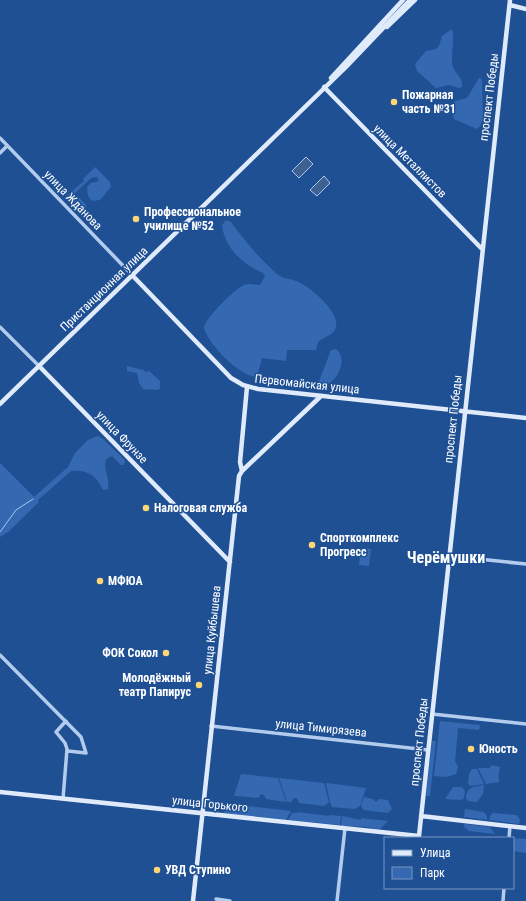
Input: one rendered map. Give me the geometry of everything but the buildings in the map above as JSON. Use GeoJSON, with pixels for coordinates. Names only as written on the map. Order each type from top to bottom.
{"type":"FeatureCollection","features":[{"type":"Feature","properties":{"kind":"main road","name":"Пристанционная улица"},"geometry":{"type":"LineString","coordinates":[[324,87],[344,62],[403,0]]}},
{"type":"Feature","properties":{"kind":"main road","name":"Пристанционная улица"},"geometry":{"type":"LineString","coordinates":[[0,404],[376,36],[410,0]]}},
{"type":"Feature","properties":{"kind":"main road"},"geometry":{"type":"LineString","coordinates":[[376,36],[415,0]]}},
{"type":"Feature","properties":{"kind":"main road"},"geometry":{"type":"LineString","coordinates":[[510,2],[526,9]]}},
{"type":"Feature","properties":{"kind":"main road","name":"проспект Победы"},"geometry":{"type":"LineString","coordinates":[[418,836],[421,816],[421,792],[428,750],[448,556],[510,2]]}},
{"type":"Feature","properties":{"kind":"main road","name":"улица Металлистов"},"geometry":{"type":"LineString","coordinates":[[324,87],[482,249]]}},
{"type":"Feature","properties":{"kind":"main road","name":"Первомайская улица"},"geometry":{"type":"LineString","coordinates":[[132,275],[231,378],[247,387],[526,418]]}},
{"type":"Feature","properties":{"kind":"main road","name":"улица Фрунзе"},"geometry":{"type":"LineString","coordinates":[[39,366],[230,562]]}},
{"type":"Feature","properties":{"kind":"main road"},"geometry":{"type":"LineString","coordinates":[[242,471],[240,462],[247,387]]}},
{"type":"Feature","properties":{"kind":"main road"},"geometry":{"type":"LineString","coordinates":[[242,471],[321,396]]}},
{"type":"Feature","properties":{"kind":"main road","name":"улица Куйбышева"},"geometry":{"type":"LineString","coordinates":[[193,901],[238,479],[242,471]]}},
{"type":"Feature","properties":{"kind":"main road","name":"улица Горького"},"geometry":{"type":"LineString","coordinates":[[0,792],[418,836]]}},
{"type":"Feature","properties":{"kind":"main road"},"geometry":{"type":"LineString","coordinates":[[421,816],[526,828]]}},
{"type":"Feature","properties":{"kind":"street","name":"улица Жданова"},"geometry":{"type":"LineString","coordinates":[[0,138],[132,275]]}},
{"type":"Feature","properties":{"kind":"street"},"geometry":{"type":"LineString","coordinates":[[0,153],[7,146]]}},
{"type":"Feature","properties":{"kind":"street","name":"улица Фрунзе"},"geometry":{"type":"LineString","coordinates":[[0,327],[39,366]]}},
{"type":"Feature","properties":{"kind":"street"},"geometry":{"type":"LineString","coordinates":[[448,556],[526,564]]}},
{"type":"Feature","properties":{"kind":"street"},"geometry":{"type":"LineString","coordinates":[[0,655],[81,737],[86,753],[68,751]]}},
{"type":"Feature","properties":{"kind":"street"},"geometry":{"type":"LineString","coordinates":[[432,714],[526,724]]}},
{"type":"Feature","properties":{"kind":"street"},"geometry":{"type":"LineString","coordinates":[[63,799],[68,751],[65,743],[56,732],[66,721]]}},
{"type":"Feature","properties":{"kind":"street","name":"улица Тимирязева"},"geometry":{"type":"LineString","coordinates":[[212,726],[428,750]]}},
{"type":"Feature","properties":{"kind":"street"},"geometry":{"type":"LineString","coordinates":[[509,837],[510,826]]}},
{"type":"Feature","properties":{"kind":"street"},"geometry":{"type":"LineString","coordinates":[[337,901],[345,828]]}},
{"type":"Feature","properties":{"kind":"street"},"geometry":{"type":"LineString","coordinates":[[503,901],[504,889]]}},
{"type":"Feature","properties":{"kind":"street"},"geometry":{"type":"LineString","coordinates":[[216,900],[230,901]]}},
{"type":"Feature","properties":{"kind":"green space"},"geometry":{"type":"Polygon","coordinates":[[[452,29],[452,64],[454,70],[459,76],[462,87],[459,88],[449,85],[436,88],[417,71],[415,64],[426,51],[436,49],[439,46],[442,36],[452,29]]]}},
{"type":"Feature","properties":{"kind":"green space"},"geometry":{"type":"Polygon","coordinates":[[[479,78],[481,78],[482,81],[483,118],[477,129],[454,119],[451,109],[455,101],[467,98],[479,78]]]}},
{"type":"Feature","properties":{"kind":"green space"},"geometry":{"type":"Polygon","coordinates":[[[95,167],[110,182],[111,187],[100,200],[92,201],[88,196],[87,187],[91,183],[99,181],[97,177],[91,178],[73,195],[74,197],[78,196],[86,205],[85,211],[79,213],[65,197],[84,181],[83,179],[95,167]]]}},
{"type":"Feature","properties":{"kind":"green space"},"geometry":{"type":"Polygon","coordinates":[[[226,220],[231,222],[252,249],[278,275],[302,284],[322,300],[329,307],[336,321],[335,330],[318,342],[316,350],[287,350],[286,361],[262,358],[257,377],[250,375],[234,366],[218,351],[204,328],[209,318],[234,292],[246,284],[260,285],[265,276],[263,273],[242,260],[226,241],[222,225],[226,220]]]}},
{"type":"Feature","properties":{"kind":"green space"},"geometry":{"type":"Polygon","coordinates":[[[336,349],[342,360],[339,372],[330,383],[319,387],[318,384],[331,350],[336,349]]]}},
{"type":"Feature","properties":{"kind":"green space"},"geometry":{"type":"Polygon","coordinates":[[[127,366],[146,372],[149,371],[160,381],[160,388],[158,390],[143,389],[139,383],[137,373],[127,371],[127,366]]]}},
{"type":"Feature","properties":{"kind":"green space"},"geometry":{"type":"Polygon","coordinates":[[[98,436],[125,460],[124,465],[121,465],[112,456],[106,459],[105,467],[108,489],[103,490],[98,481],[87,472],[71,471],[38,500],[39,502],[8,532],[0,537],[0,463],[34,497],[68,467],[75,453],[88,440],[98,436]]]}},
{"type":"Feature","properties":{"kind":"green space"},"geometry":{"type":"Polygon","coordinates":[[[361,548],[371,549],[369,566],[359,565],[361,548]]]}},
{"type":"Feature","properties":{"kind":"green space"},"geometry":{"type":"Polygon","coordinates":[[[440,721],[480,725],[479,730],[458,728],[455,761],[458,767],[456,774],[446,777],[434,776],[440,721]]]}},
{"type":"Feature","properties":{"kind":"green space"},"geometry":{"type":"Polygon","coordinates":[[[432,741],[436,741],[430,796],[426,796],[432,741]]]}},
{"type":"Feature","properties":{"kind":"green space"},"geometry":{"type":"Polygon","coordinates":[[[491,765],[500,767],[498,777],[499,782],[486,784],[478,768],[490,768],[491,765]]]}},
{"type":"Feature","properties":{"kind":"green space"},"geometry":{"type":"Polygon","coordinates":[[[472,769],[477,769],[484,784],[470,786],[468,783],[469,774],[472,769]]]}},
{"type":"Feature","properties":{"kind":"green space"},"geometry":{"type":"Polygon","coordinates":[[[241,774],[278,778],[286,802],[266,799],[264,795],[261,794],[258,798],[234,796],[241,774]]]}},
{"type":"Feature","properties":{"kind":"green space"},"geometry":{"type":"Polygon","coordinates":[[[279,778],[324,783],[329,802],[324,806],[299,803],[297,798],[294,798],[291,802],[287,802],[279,778]]]}},
{"type":"Feature","properties":{"kind":"green space"},"geometry":{"type":"Polygon","coordinates":[[[326,783],[366,788],[360,806],[355,809],[332,807],[326,783]]]}},
{"type":"Feature","properties":{"kind":"green space"},"geometry":{"type":"Polygon","coordinates":[[[484,785],[483,794],[477,802],[468,801],[466,798],[469,789],[484,785]]]}},
{"type":"Feature","properties":{"kind":"green space"},"geometry":{"type":"Polygon","coordinates":[[[453,787],[462,787],[465,791],[464,798],[461,800],[445,799],[453,787]]]}},
{"type":"Feature","properties":{"kind":"green space"},"geometry":{"type":"Polygon","coordinates":[[[364,797],[373,799],[376,802],[379,799],[388,800],[392,809],[388,813],[364,810],[361,806],[364,797]]]}},
{"type":"Feature","properties":{"kind":"green space"},"geometry":{"type":"Polygon","coordinates":[[[231,804],[291,811],[286,820],[224,813],[227,805],[231,804]]]}},
{"type":"Feature","properties":{"kind":"green space"},"geometry":{"type":"Polygon","coordinates":[[[465,809],[484,812],[487,816],[487,820],[464,817],[465,809]]]}},
{"type":"Feature","properties":{"kind":"green space"},"geometry":{"type":"Polygon","coordinates":[[[297,812],[341,816],[340,825],[288,820],[292,813],[297,812]]]}},
{"type":"Feature","properties":{"kind":"green space"},"geometry":{"type":"Polygon","coordinates":[[[493,813],[517,815],[520,820],[519,824],[489,820],[493,813]]]}},
{"type":"Feature","properties":{"kind":"green space"},"geometry":{"type":"Polygon","coordinates":[[[342,816],[361,820],[361,818],[388,821],[379,830],[367,827],[341,826],[342,816]]]}},
{"type":"Feature","properties":{"kind":"green space"},"geometry":{"type":"Polygon","coordinates":[[[465,824],[490,827],[495,834],[469,831],[463,826],[465,824]]]}},
{"type":"Feature","properties":{"kind":"green space"},"geometry":{"type":"Polygon","coordinates":[[[514,838],[526,839],[526,853],[514,851],[514,838]]]}},
{"type":"Feature","properties":{"kind":"shaded area"},"geometry":{"type":"Polygon","coordinates":[[[306,157],[313,164],[299,178],[292,171],[306,157]]]}},
{"type":"Feature","properties":{"kind":"shaded area"},"geometry":{"type":"Polygon","coordinates":[[[324,176],[330,183],[317,196],[310,190],[324,176]]]}},
{"type":"Feature","properties":{"kind":"waterway"},"geometry":{"type":"LineString","coordinates":[[0,532],[16,510],[33,499]]}},
{"type":"Feature","properties":{"kind":"place","name":"Пожарная часть №31"},"geometry":{"type":"Point","coordinates":[394,102]}},
{"type":"Feature","properties":{"kind":"place","name":"Профессиональное училище №52"},"geometry":{"type":"Point","coordinates":[136,219]}},
{"type":"Feature","properties":{"kind":"place","name":"Налоговая служба"},"geometry":{"type":"Point","coordinates":[146,508]}},
{"type":"Feature","properties":{"kind":"place","name":"Спорткомплекс Прогресс"},"geometry":{"type":"Point","coordinates":[312,545]}},
{"type":"Feature","properties":{"kind":"place","name":"МФЮА"},"geometry":{"type":"Point","coordinates":[100,581]}},
{"type":"Feature","properties":{"kind":"place","name":"ФОК Сокол"},"geometry":{"type":"Point","coordinates":[166,653]}},
{"type":"Feature","properties":{"kind":"place","name":"Молодёжный театр Папирус"},"geometry":{"type":"Point","coordinates":[199,685]}},
{"type":"Feature","properties":{"kind":"place","name":"Юность"},"geometry":{"type":"Point","coordinates":[471,749]}},
{"type":"Feature","properties":{"kind":"place","name":"УВД Ступино"},"geometry":{"type":"Point","coordinates":[157,870]}},
{"type":"Feature","properties":{"kind":"district","name":"Черёмушки"},"geometry":{"type":"Point","coordinates":[446,557]}}]}
